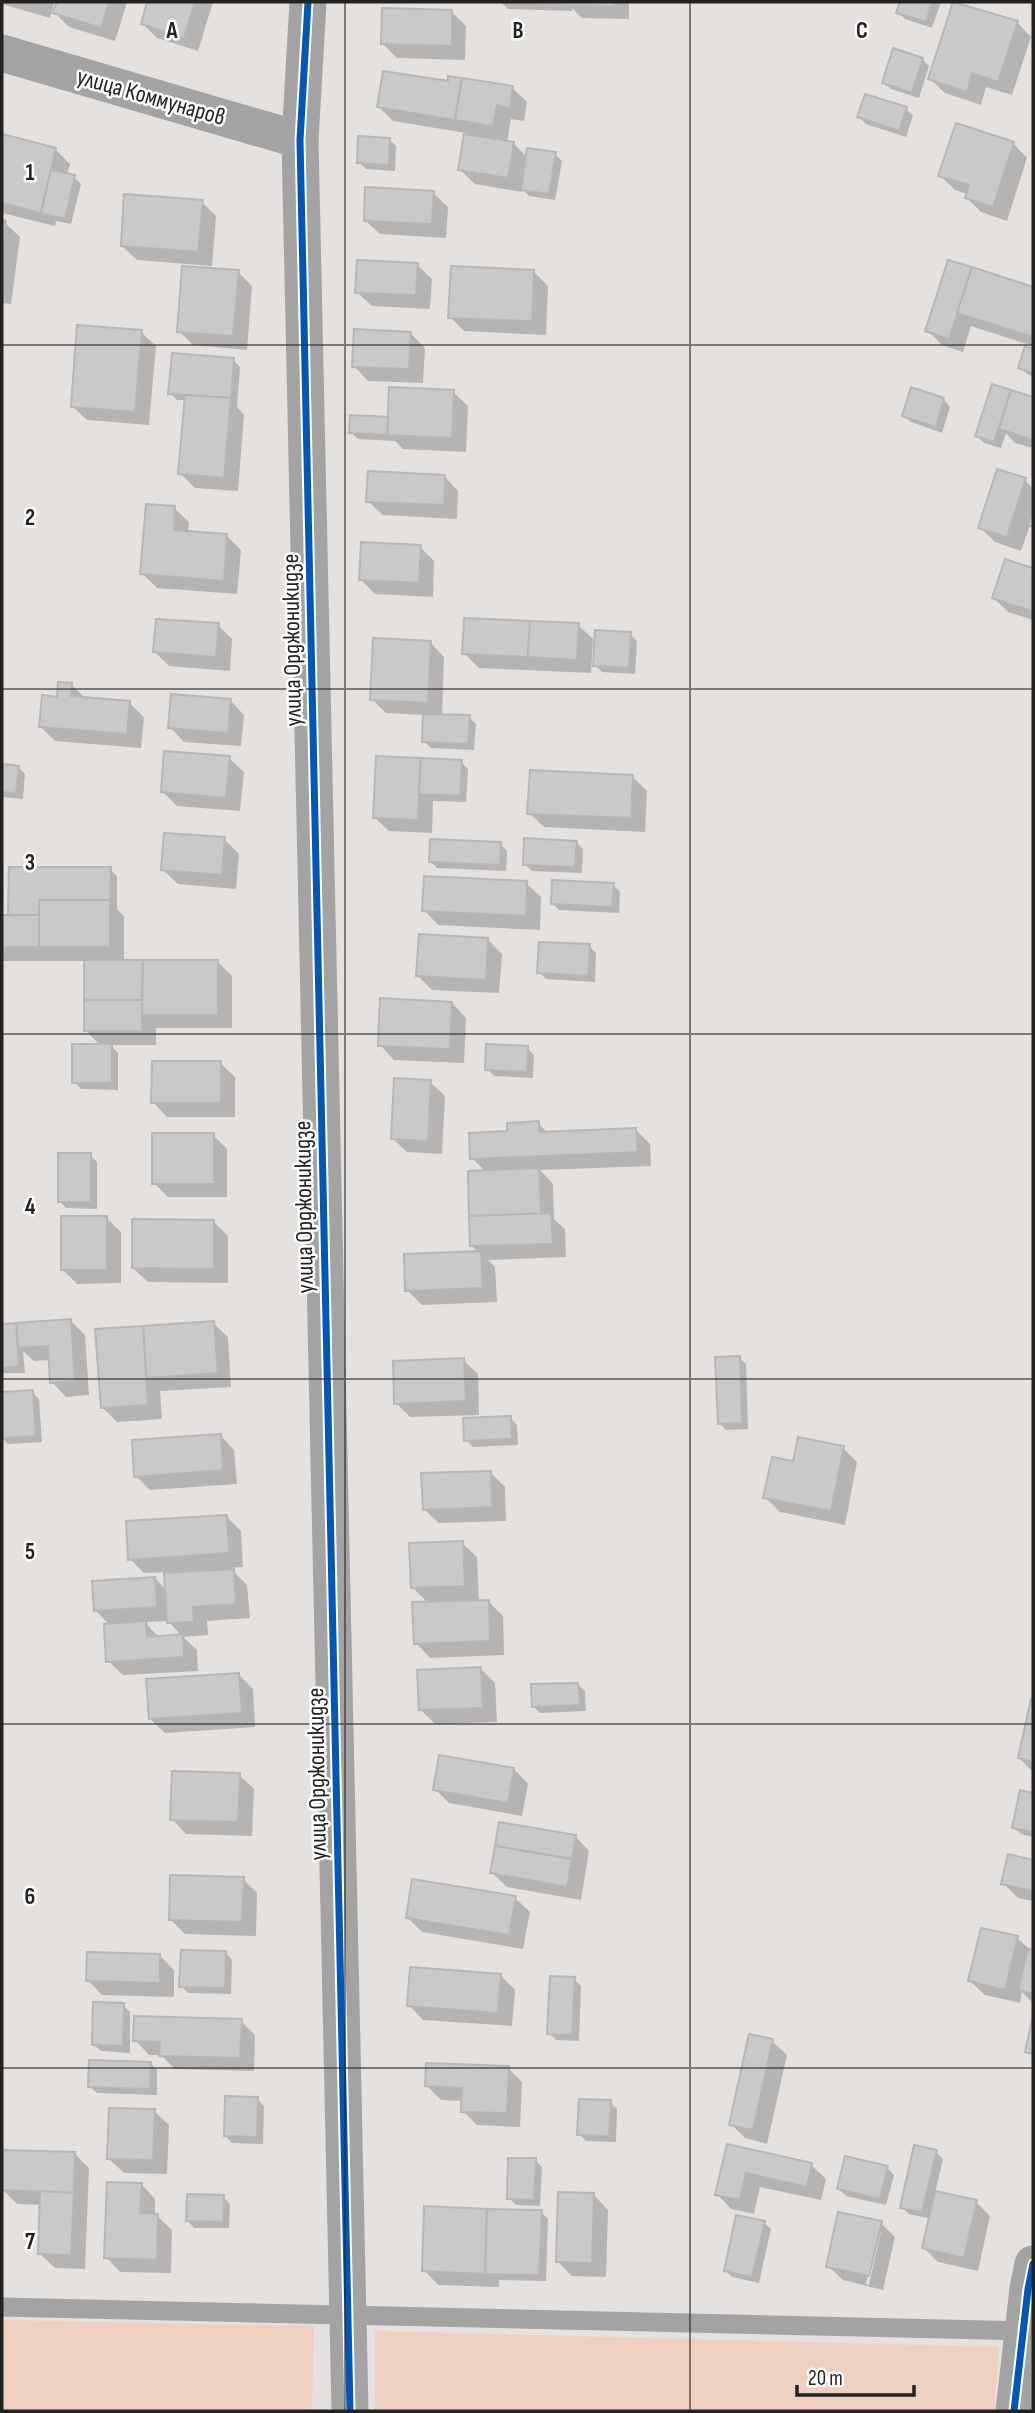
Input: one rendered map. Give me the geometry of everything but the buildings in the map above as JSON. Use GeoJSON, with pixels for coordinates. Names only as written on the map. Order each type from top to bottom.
{"type":"FeatureCollection","features":[{"type":"Feature","properties":{"kind":"street","name":"улица Орджоникидзе"},"geometry":{"type":"LineString","coordinates":[[308,2],[300,140],[350,2411]]}},
{"type":"Feature","properties":{"kind":"street","name":"улица Коммунаров"},"geometry":{"type":"LineString","coordinates":[[2,53],[300,140]]}},
{"type":"Feature","properties":{"kind":"street"},"geometry":{"type":"LineString","coordinates":[[1014,2411],[1028,2331],[1033,2263]]}},
{"type":"Feature","properties":{"kind":"lane"},"geometry":{"type":"LineString","coordinates":[[2,2307],[1028,2331]]}},
{"type":"Feature","properties":{"kind":"shaded area"},"geometry":{"type":"Polygon","coordinates":[[[2,2320],[314,2326],[312,2405],[309,2411],[2,2411],[2,2320]]]}},
{"type":"Feature","properties":{"kind":"shaded area"},"geometry":{"type":"Polygon","coordinates":[[[375,2331],[999,2347],[994,2411],[375,2411],[375,2331]]]}},
{"type":"Feature","properties":{"kind":"cycle path"},"geometry":{"type":"LineString","coordinates":[[308,2],[300,140],[350,2411]]}},
{"type":"Feature","properties":{"kind":"cycle path"},"geometry":{"type":"LineString","coordinates":[[1014,2411],[1033,2264]]}}]}
